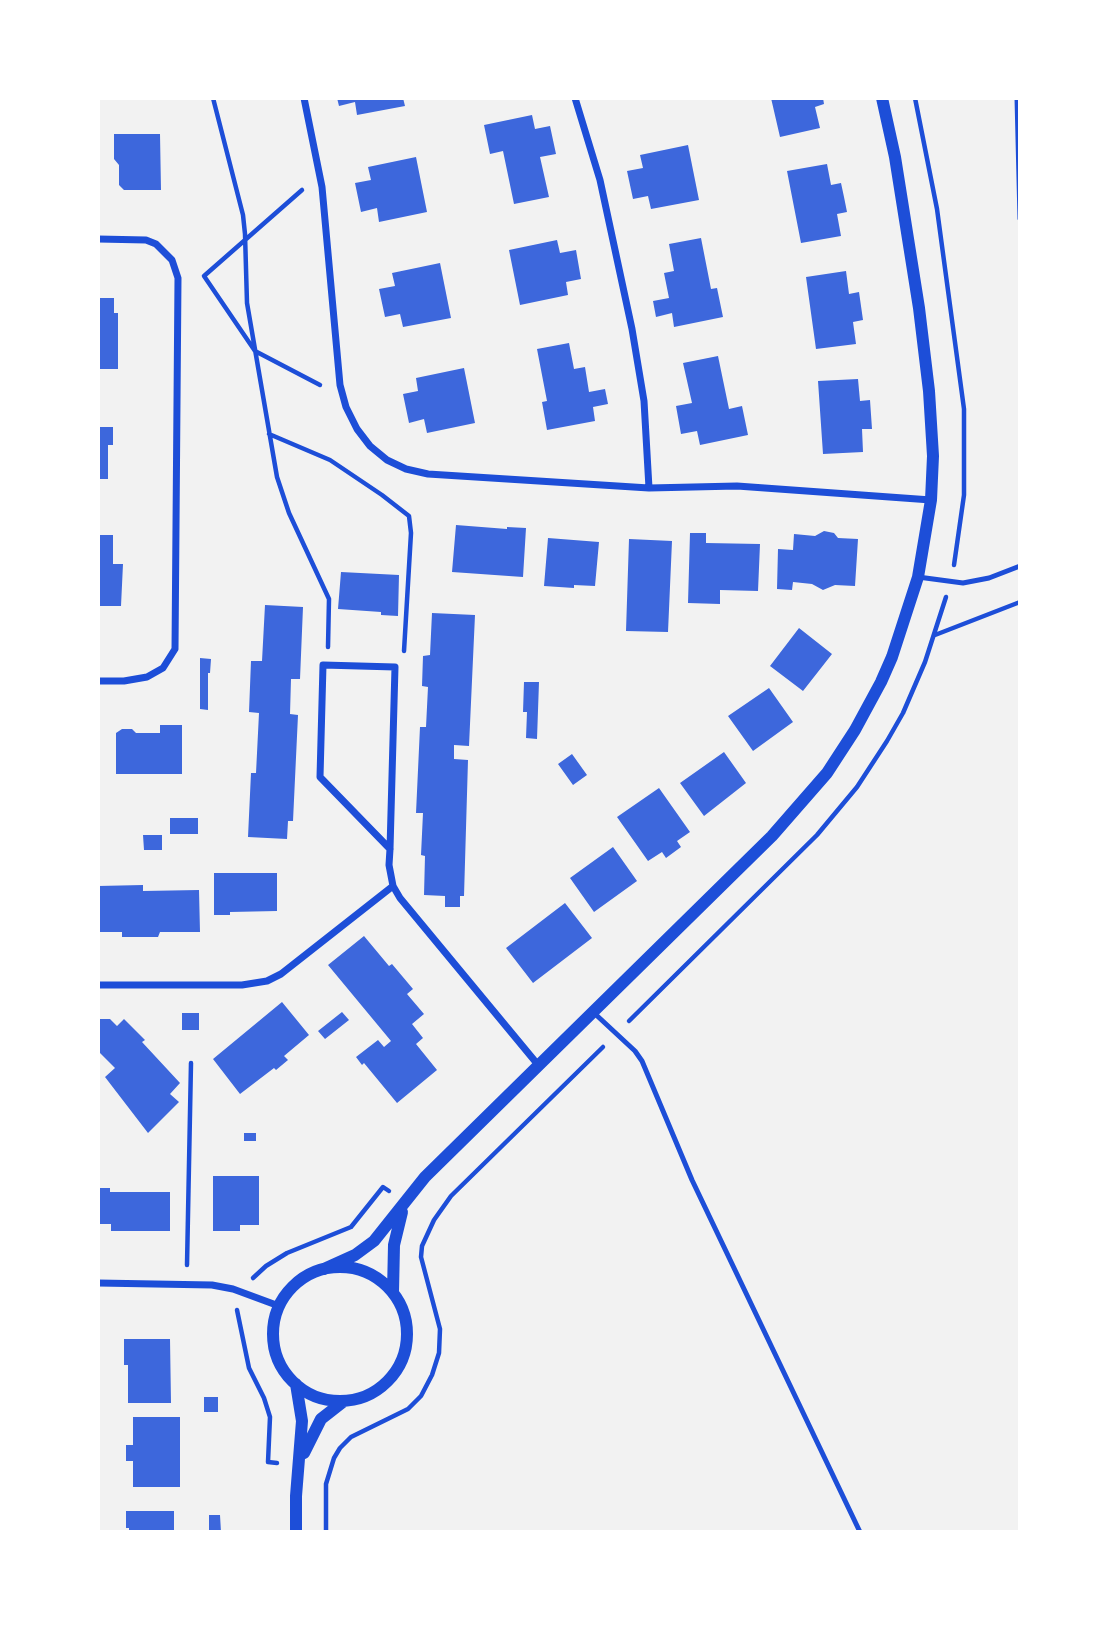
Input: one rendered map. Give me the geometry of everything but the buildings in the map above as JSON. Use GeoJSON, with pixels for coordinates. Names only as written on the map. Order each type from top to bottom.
{"type":"FeatureCollection","features":[{"type":"Feature","properties":{"kind":"street"},"geometry":{"type":"LineString","coordinates":[[304,98],[321,174],[342,397],[362,437],[379,454],[406,469],[428,474],[649,488],[737,486],[931,500]]}},
{"type":"Feature","properties":{"kind":"street"},"geometry":{"type":"LineString","coordinates":[[575,98],[600,180],[632,329],[644,401],[649,488]]}},
{"type":"Feature","properties":{"kind":"street"},"geometry":{"type":"LineString","coordinates":[[324,1269],[348,1267],[365,1271],[393,1292],[404,1313],[408,1331],[400,1364],[382,1387],[367,1396],[344,1401],[321,1398],[296,1384],[282,1367],[275,1351],[274,1328],[279,1306],[297,1283],[307,1276],[364,1249],[384,1231],[425,1177],[772,836],[827,773],[855,730],[881,682],[918,577],[931,500],[933,456],[927,367],[908,231],[882,98]]}},
{"type":"Feature","properties":{"kind":"street"},"geometry":{"type":"LineString","coordinates":[[98,239],[146,240],[156,244],[172,260],[178,278],[175,649],[163,668],[147,677],[98,681]]}},
{"type":"Feature","properties":{"kind":"street"},"geometry":{"type":"LineString","coordinates":[[390,849],[320,777],[323,665],[395,667],[390,849],[393,886],[539,1066]]}},
{"type":"Feature","properties":{"kind":"street"},"geometry":{"type":"LineString","coordinates":[[98,985],[242,985],[267,981],[281,974],[393,886]]}},
{"type":"Feature","properties":{"kind":"street"},"geometry":{"type":"LineString","coordinates":[[393,1292],[394,1245],[406,1201]]}},
{"type":"Feature","properties":{"kind":"street"},"geometry":{"type":"LineString","coordinates":[[98,1283],[212,1284],[279,1306]]}},
{"type":"Feature","properties":{"kind":"street"},"geometry":{"type":"LineString","coordinates":[[296,1384],[302,1421],[296,1532]]}},
{"type":"Feature","properties":{"kind":"street"},"geometry":{"type":"LineString","coordinates":[[299,1467],[321,1419],[344,1401]]}},
{"type":"Feature","properties":{"kind":"lane"},"geometry":{"type":"LineString","coordinates":[[1017,98],[1020,219]]}},
{"type":"Feature","properties":{"kind":"lane"},"geometry":{"type":"LineString","coordinates":[[918,577],[950,583],[977,581],[1020,566]]}},
{"type":"Feature","properties":{"kind":"lane"},"geometry":{"type":"LineString","coordinates":[[593,1012],[617,1033],[642,1061],[692,1180],[860,1532]]}},
{"type":"Feature","properties":{"kind":"path"},"geometry":{"type":"LineString","coordinates":[[212,98],[243,215],[247,303],[277,477],[289,513],[329,599],[328,665]]}},
{"type":"Feature","properties":{"kind":"path"},"geometry":{"type":"LineString","coordinates":[[326,1532],[326,1484],[340,1448],[351,1437],[408,1409],[421,1396],[432,1375],[439,1353],[440,1329],[421,1257],[427,1234],[443,1204],[800,853],[839,811],[887,741],[916,683],[950,583],[964,495],[964,409],[937,209],[915,98]]}},
{"type":"Feature","properties":{"kind":"path"},"geometry":{"type":"LineString","coordinates":[[178,278],[204,276],[321,174]]}},
{"type":"Feature","properties":{"kind":"path"},"geometry":{"type":"LineString","coordinates":[[204,276],[255,351],[342,397]]}},
{"type":"Feature","properties":{"kind":"path"},"geometry":{"type":"LineString","coordinates":[[269,434],[330,460],[409,516],[411,533],[404,651],[395,667]]}},
{"type":"Feature","properties":{"kind":"path"},"geometry":{"type":"LineString","coordinates":[[934,635],[1020,602]]}},
{"type":"Feature","properties":{"kind":"path"},"geometry":{"type":"LineString","coordinates":[[186,1283],[191,1063]]}}]}
